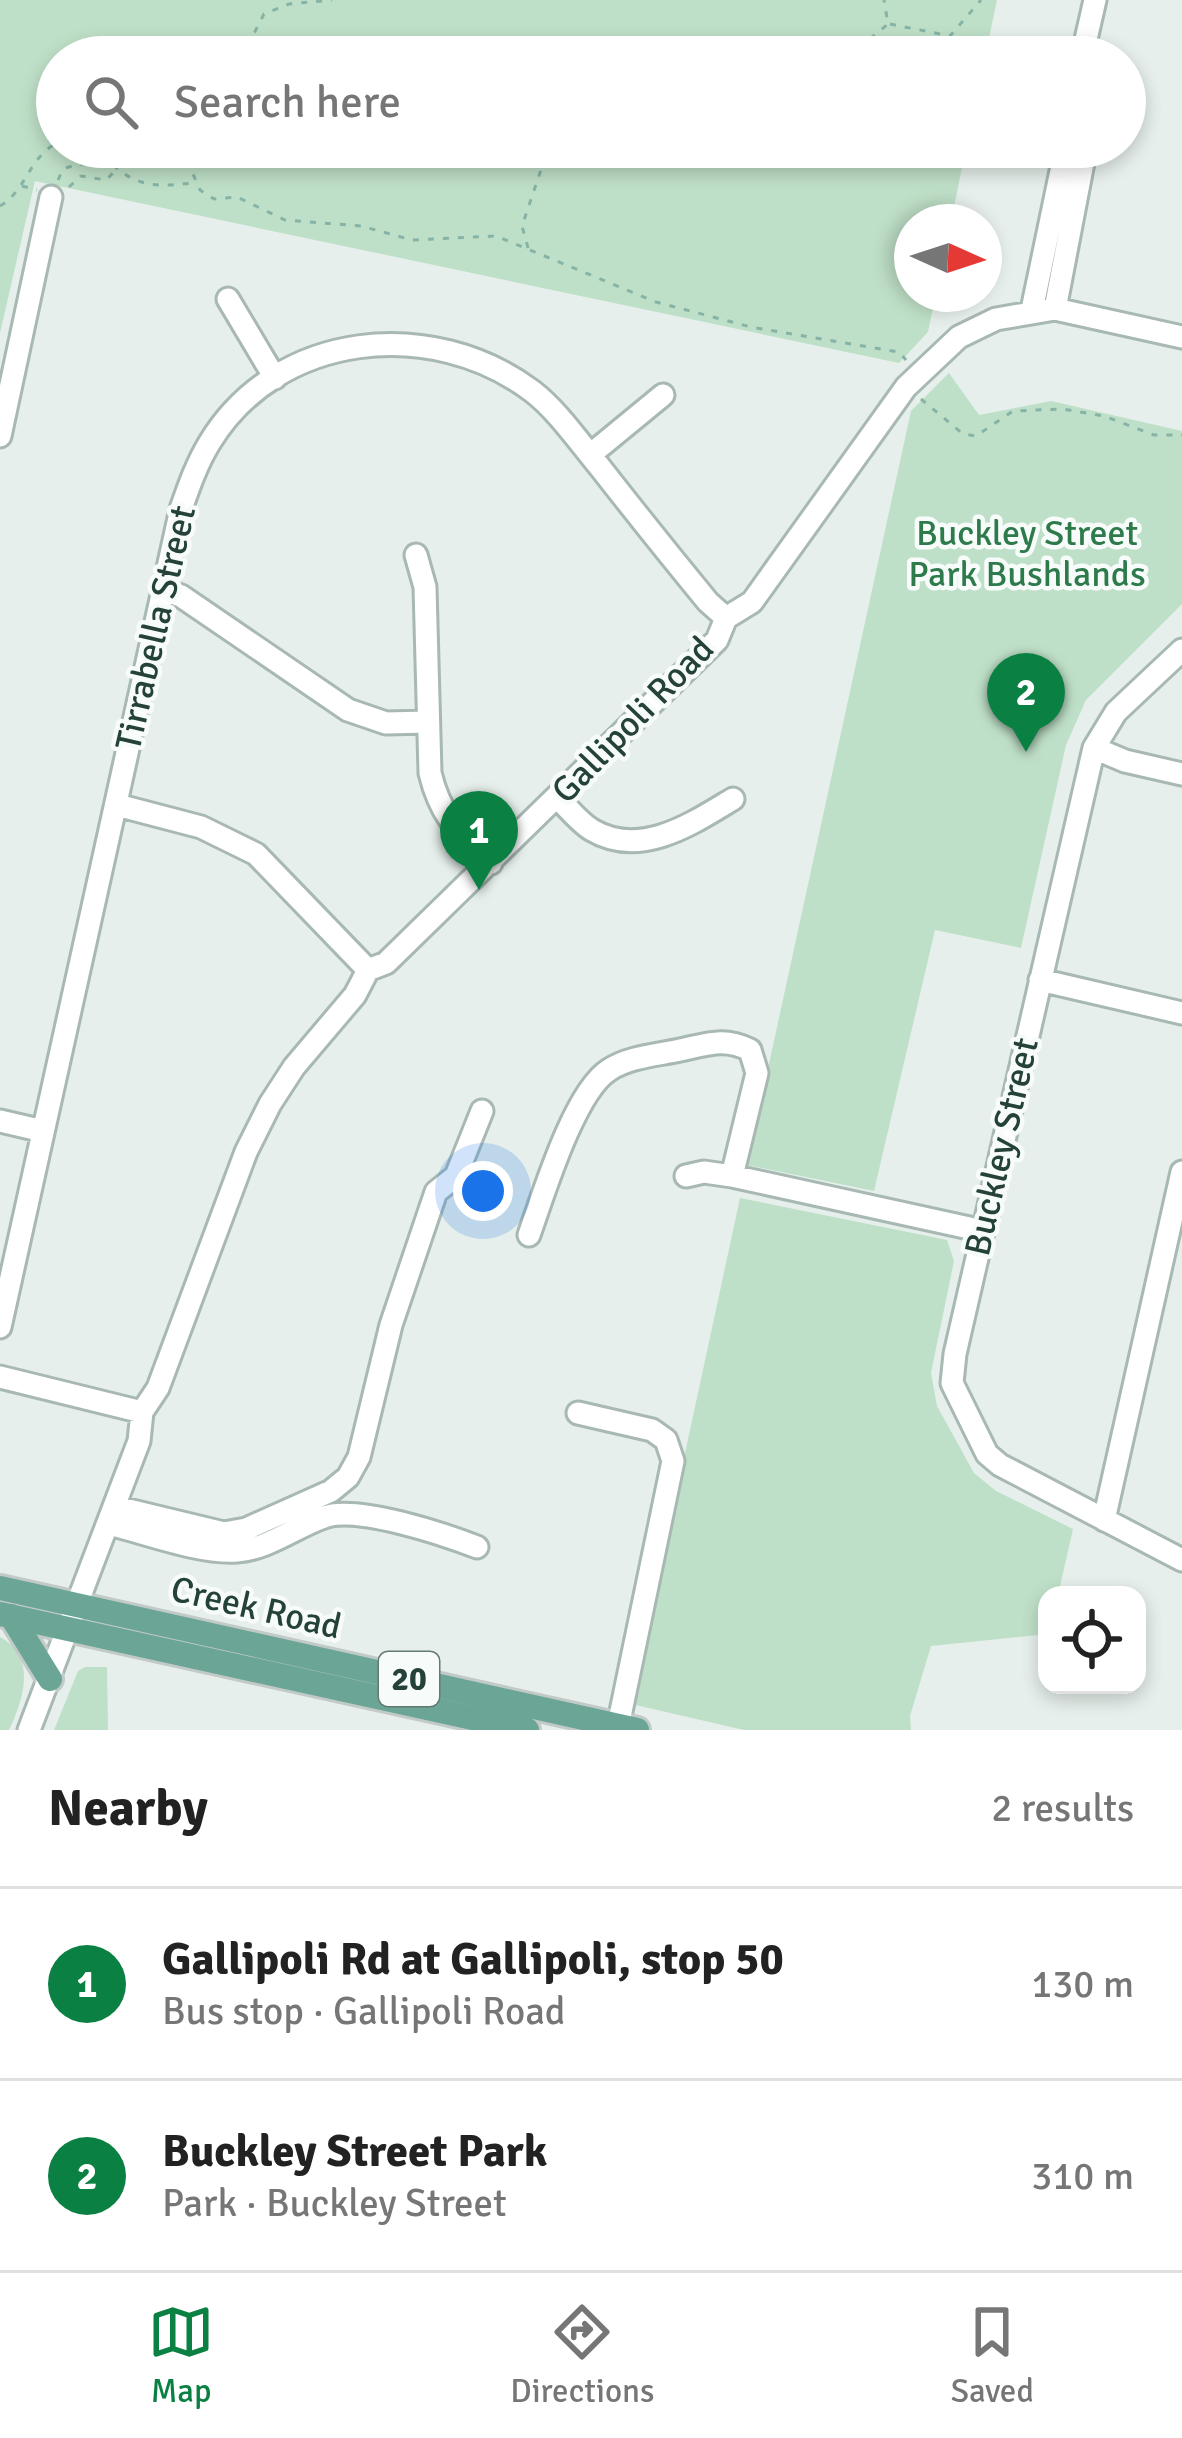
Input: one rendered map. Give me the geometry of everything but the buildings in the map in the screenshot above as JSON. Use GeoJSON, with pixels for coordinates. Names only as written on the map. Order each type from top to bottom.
{"type":"FeatureCollection","features":[{"type":"Feature","properties":{"kind":"main road","name":"Creek Road"},"geometry":{"type":"LineString","coordinates":[[0,1588],[75,1618],[527,1730]]}},
{"type":"Feature","properties":{"kind":"main road","name":"Creek Road"},"geometry":{"type":"LineString","coordinates":[[6,1615],[75,1618],[627,1728]]}},
{"type":"Feature","properties":{"kind":"main road"},"geometry":{"type":"LineString","coordinates":[[6,1615],[50,1679]]}},
{"type":"Feature","properties":{"kind":"street"},"geometry":{"type":"LineString","coordinates":[[1087,36],[1095,0]]}},
{"type":"Feature","properties":{"kind":"street"},"geometry":{"type":"LineString","coordinates":[[1044,310],[1063,168]]}},
{"type":"Feature","properties":{"kind":"street"},"geometry":{"type":"LineString","coordinates":[[1044,310],[1082,168]]}},
{"type":"Feature","properties":{"kind":"street"},"geometry":{"type":"LineString","coordinates":[[0,436],[57,199]]}},
{"type":"Feature","properties":{"kind":"street"},"geometry":{"type":"LineString","coordinates":[[227,299],[275,378]]}},
{"type":"Feature","properties":{"kind":"street"},"geometry":{"type":"LineString","coordinates":[[1044,310],[1182,337]]}},
{"type":"Feature","properties":{"kind":"street","name":"Gallipoli Road"},"geometry":{"type":"LineString","coordinates":[[29,1730],[140,1441],[142,1412],[158,1388],[246,1153],[294,1067],[355,994],[368,970],[386,963],[491,863],[716,640],[726,618],[752,602],[912,381],[959,337],[996,319],[1044,310]]}},
{"type":"Feature","properties":{"kind":"street","name":"Tirrabella Street"},"geometry":{"type":"LineString","coordinates":[[0,1327],[181,509],[212,439],[241,404],[306,360],[380,343],[421,344],[459,352],[535,393],[726,618]]}},
{"type":"Feature","properties":{"kind":"street"},"geometry":{"type":"LineString","coordinates":[[590,455],[663,395]]}},
{"type":"Feature","properties":{"kind":"street"},"geometry":{"type":"LineString","coordinates":[[416,554],[425,587],[430,773],[447,820],[491,863]]}},
{"type":"Feature","properties":{"kind":"street"},"geometry":{"type":"LineString","coordinates":[[164,590],[181,596],[348,710],[386,723],[428,722]]}},
{"type":"Feature","properties":{"kind":"street","name":"Buckley Street"},"geometry":{"type":"LineString","coordinates":[[1182,650],[1116,712],[1094,748],[952,1383],[987,1454],[1000,1465],[1182,1560]]}},
{"type":"Feature","properties":{"kind":"street"},"geometry":{"type":"LineString","coordinates":[[1094,748],[1125,761],[1182,774]]}},
{"type":"Feature","properties":{"kind":"street"},"geometry":{"type":"LineString","coordinates":[[558,798],[594,831],[628,839],[679,831],[733,799]]}},
{"type":"Feature","properties":{"kind":"street"},"geometry":{"type":"LineString","coordinates":[[116,806],[201,827],[256,854],[368,970]]}},
{"type":"Feature","properties":{"kind":"street"},"geometry":{"type":"LineString","coordinates":[[1040,980],[1182,1013]]}},
{"type":"Feature","properties":{"kind":"street"},"geometry":{"type":"LineString","coordinates":[[529,1235],[556,1159],[590,1088],[606,1071],[625,1062],[729,1040],[751,1050],[757,1073],[732,1176]]}},
{"type":"Feature","properties":{"kind":"street"},"geometry":{"type":"LineString","coordinates":[[223,1542],[348,1477],[358,1457],[391,1325],[436,1192],[456,1177],[482,1111]]}},
{"type":"Feature","properties":{"kind":"street"},"geometry":{"type":"LineString","coordinates":[[0,1121],[43,1131]]}},
{"type":"Feature","properties":{"kind":"street"},"geometry":{"type":"LineString","coordinates":[[686,1176],[704,1172],[732,1176],[983,1231]]}},
{"type":"Feature","properties":{"kind":"street"},"geometry":{"type":"LineString","coordinates":[[1104,1520],[1182,1172]]}},
{"type":"Feature","properties":{"kind":"street"},"geometry":{"type":"LineString","coordinates":[[0,1377],[142,1412]]}},
{"type":"Feature","properties":{"kind":"street"},"geometry":{"type":"LineString","coordinates":[[578,1413],[652,1430],[666,1440],[673,1460],[627,1728]]}},
{"type":"Feature","properties":{"kind":"street"},"geometry":{"type":"LineString","coordinates":[[113,1515],[258,1547],[328,1515],[351,1514],[477,1547]]}},
{"type":"Feature","properties":{"kind":"path"},"geometry":{"type":"LineString","coordinates":[[253,36],[264,14],[290,4],[332,0]]}},
{"type":"Feature","properties":{"kind":"path"},"geometry":{"type":"LineString","coordinates":[[884,0],[888,24]]}},
{"type":"Feature","properties":{"kind":"path"},"geometry":{"type":"LineString","coordinates":[[873,36],[888,24],[950,35],[980,0]]}},
{"type":"Feature","properties":{"kind":"path"},"geometry":{"type":"LineString","coordinates":[[0,206],[20,190],[36,160]]}},
{"type":"Feature","properties":{"kind":"path"},"geometry":{"type":"LineString","coordinates":[[57,199],[67,168]]}},
{"type":"Feature","properties":{"kind":"path"},"geometry":{"type":"LineString","coordinates":[[57,199],[81,176],[106,180],[113,168]]}},
{"type":"Feature","properties":{"kind":"path"},"geometry":{"type":"LineString","coordinates":[[116,168],[130,180],[164,187],[196,183]]}},
{"type":"Feature","properties":{"kind":"path"},"geometry":{"type":"LineString","coordinates":[[190,168],[196,183],[214,199],[237,197],[285,220],[361,226],[412,240],[496,236],[656,302],[751,327],[899,352],[912,381],[963,434],[976,436],[1013,411],[1064,409],[1104,416],[1154,434],[1182,435]]}},
{"type":"Feature","properties":{"kind":"path"},"geometry":{"type":"LineString","coordinates":[[529,252],[522,226],[542,168]]}},
{"type":"Feature","properties":{"kind":"green space"},"geometry":{"type":"Polygon","coordinates":[[[0,0],[997,0],[989,36],[36,36],[36,168],[962,168],[955,204],[894,204],[894,312],[932,312],[928,332],[899,363],[35,181],[0,333],[0,0]]]}},
{"type":"Feature","properties":{"kind":"green space","name":"Buckley Street Park Bushlands"},"geometry":{"type":"Polygon","coordinates":[[[949,373],[979,415],[1051,401],[1182,431],[1182,604],[1086,700],[1066,745],[1021,948],[935,930],[874,1191],[747,1165],[911,411],[949,373]]]}},
{"type":"Feature","properties":{"kind":"green space"},"geometry":{"type":"Polygon","coordinates":[[[740,1198],[947,1240],[954,1261],[931,1373],[937,1406],[974,1473],[996,1491],[1073,1529],[1060,1586],[1038,1586],[1038,1635],[931,1646],[910,1716],[911,1730],[744,1730],[631,1704],[740,1198]]]}},
{"type":"Feature","properties":{"kind":"green space"},"geometry":{"type":"Polygon","coordinates":[[[0,1637],[12,1645],[23,1667],[22,1692],[9,1730],[0,1730],[0,1637]]]}},
{"type":"Feature","properties":{"kind":"green space"},"geometry":{"type":"Polygon","coordinates":[[[107,1667],[108,1730],[54,1730],[78,1671],[107,1667]]]}},
{"type":"Feature","properties":{"kind":"place","name":"Buckley Street Park"},"geometry":{"type":"Point","coordinates":[1026,752]}},
{"type":"Feature","properties":{"kind":"place","name":"Gallipoli Rd at Gallipoli, stop 50"},"geometry":{"type":"Point","coordinates":[479,890]}}]}
